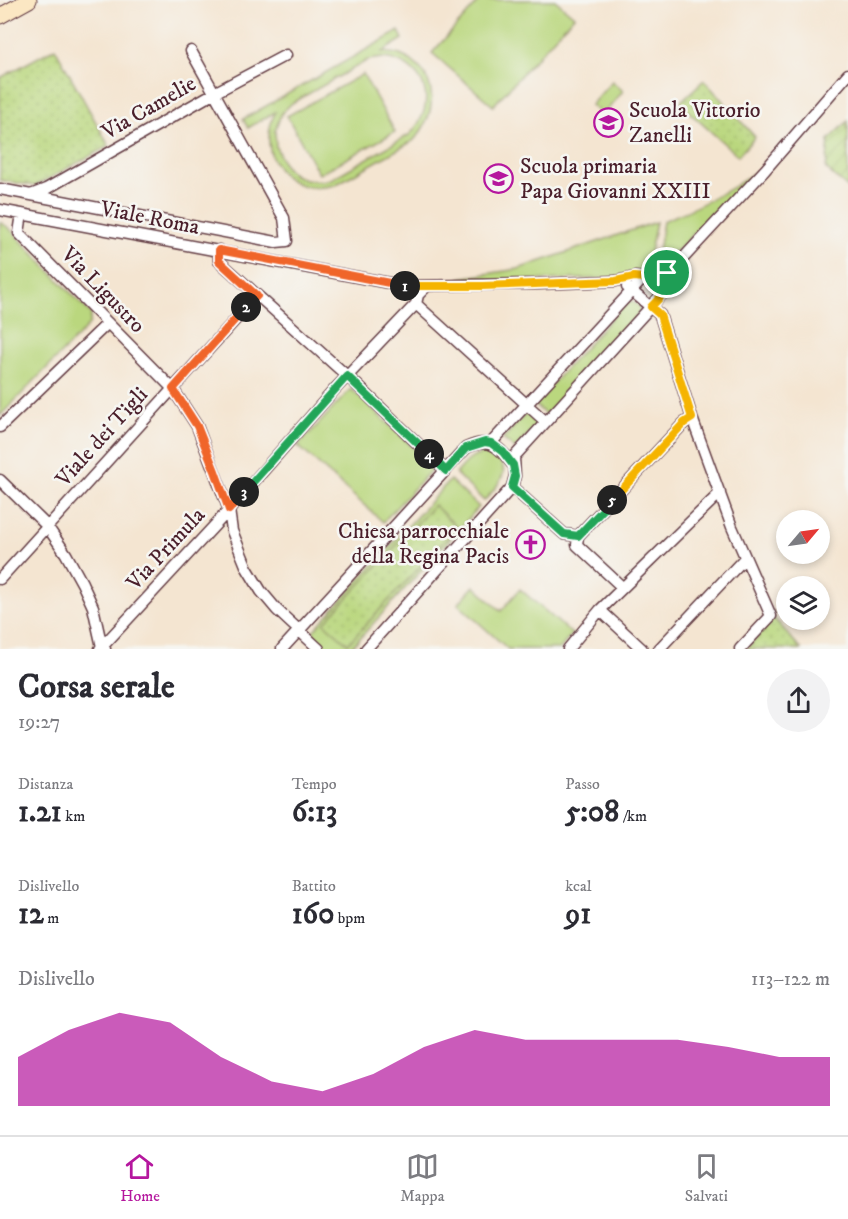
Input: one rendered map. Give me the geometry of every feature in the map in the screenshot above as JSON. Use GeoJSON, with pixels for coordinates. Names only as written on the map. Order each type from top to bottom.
{"type":"FeatureCollection","features":[{"type":"Feature","properties":{"kind":"main road"},"geometry":{"type":"LineString","coordinates":[[0,16],[30,0]]}},
{"type":"Feature","properties":{"kind":"street"},"geometry":{"type":"LineString","coordinates":[[191,51],[214,93]]}},
{"type":"Feature","properties":{"kind":"street","name":"Via Camelie"},"geometry":{"type":"LineString","coordinates":[[31,195],[50,187],[214,93],[286,55]]}},
{"type":"Feature","properties":{"kind":"street"},"geometry":{"type":"LineString","coordinates":[[366,649],[512,487],[515,476],[514,457],[668,287],[667,273],[765,170],[848,74]]}},
{"type":"Feature","properties":{"kind":"street","name":"Viale Roma"},"geometry":{"type":"LineString","coordinates":[[0,189],[276,242],[287,241],[284,218],[214,93]]}},
{"type":"Feature","properties":{"kind":"street"},"geometry":{"type":"LineString","coordinates":[[19,193],[16,206],[22,214],[28,208],[31,195]]}},
{"type":"Feature","properties":{"kind":"street","name":"Viale Roma"},"geometry":{"type":"LineString","coordinates":[[0,210],[405,286],[616,281],[634,277],[643,278],[654,268],[663,269],[667,273]]}},
{"type":"Feature","properties":{"kind":"street","name":"Via Ligustro"},"geometry":{"type":"LineString","coordinates":[[22,214],[19,233],[173,389],[197,426],[229,510],[232,531],[247,568],[261,591],[277,610],[319,649]]}},
{"type":"Feature","properties":{"kind":"street"},"geometry":{"type":"LineString","coordinates":[[219,250],[219,261],[347,376],[446,471]]}},
{"type":"Feature","properties":{"kind":"street"},"geometry":{"type":"LineString","coordinates":[[491,443],[643,278]]}},
{"type":"Feature","properties":{"kind":"street","name":"Viale Roma"},"geometry":{"type":"LineString","coordinates":[[616,281],[633,290],[660,315],[692,418],[744,559],[771,616],[740,649]]}},
{"type":"Feature","properties":{"kind":"street","name":"Via Primula"},"geometry":{"type":"LineString","coordinates":[[102,648],[229,510],[347,376],[416,304],[418,295],[426,287]]}},
{"type":"Feature","properties":{"kind":"street","name":"Viale dei Tigli"},"geometry":{"type":"LineString","coordinates":[[0,579],[257,296]]}},
{"type":"Feature","properties":{"kind":"street"},"geometry":{"type":"LineString","coordinates":[[416,304],[546,422]]}},
{"type":"Feature","properties":{"kind":"street"},"geometry":{"type":"LineString","coordinates":[[0,427],[108,323]]}},
{"type":"Feature","properties":{"kind":"street"},"geometry":{"type":"LineString","coordinates":[[622,587],[578,545],[578,536],[684,423],[692,418]]}},
{"type":"Feature","properties":{"kind":"street"},"geometry":{"type":"LineString","coordinates":[[282,649],[466,448],[485,442],[491,443],[503,452],[513,465]]}},
{"type":"Feature","properties":{"kind":"street"},"geometry":{"type":"LineString","coordinates":[[0,480],[47,526],[82,583],[93,607],[102,648]]}},
{"type":"Feature","properties":{"kind":"street"},"geometry":{"type":"LineString","coordinates":[[512,487],[564,534],[578,536]]}},
{"type":"Feature","properties":{"kind":"street"},"geometry":{"type":"LineString","coordinates":[[568,649],[622,587],[720,493]]}},
{"type":"Feature","properties":{"kind":"street"},"geometry":{"type":"LineString","coordinates":[[659,649],[744,559]]}},
{"type":"Feature","properties":{"kind":"street"},"geometry":{"type":"LineString","coordinates":[[600,610],[642,649]]}},
{"type":"Feature","properties":{"kind":"green space"},"geometry":{"type":"Polygon","coordinates":[[[480,0],[555,0],[574,16],[493,106],[432,53],[480,0]]]}},
{"type":"Feature","properties":{"kind":"green space"},"geometry":{"type":"Polygon","coordinates":[[[399,31],[403,39],[382,52],[398,54],[413,62],[423,71],[429,82],[431,94],[428,118],[413,141],[335,185],[318,187],[303,185],[290,179],[280,170],[269,144],[275,112],[248,128],[243,119],[399,31]],[[383,58],[368,60],[292,103],[281,114],[275,131],[276,147],[284,165],[294,175],[307,180],[331,179],[409,135],[419,123],[426,98],[424,87],[418,76],[398,61],[383,58]]]}},
{"type":"Feature","properties":{"kind":"green space"},"geometry":{"type":"Polygon","coordinates":[[[55,48],[109,146],[35,186],[0,180],[0,78],[55,48]]]}},
{"type":"Feature","properties":{"kind":"green space"},"geometry":{"type":"Polygon","coordinates":[[[363,74],[395,132],[319,174],[287,116],[363,74]]]}},
{"type":"Feature","properties":{"kind":"green space"},"geometry":{"type":"Polygon","coordinates":[[[704,80],[755,137],[738,156],[679,103],[704,80]]]}},
{"type":"Feature","properties":{"kind":"green space"},"geometry":{"type":"Polygon","coordinates":[[[612,81],[623,91],[603,115],[591,105],[612,81]]]}},
{"type":"Feature","properties":{"kind":"green space"},"geometry":{"type":"Polygon","coordinates":[[[848,121],[848,188],[826,169],[829,140],[848,121]]]}},
{"type":"Feature","properties":{"kind":"green space"},"geometry":{"type":"Polygon","coordinates":[[[756,172],[715,219],[711,215],[680,248],[667,256],[670,262],[663,265],[659,262],[657,258],[663,221],[711,200],[756,172]]]}},
{"type":"Feature","properties":{"kind":"green space"},"geometry":{"type":"Polygon","coordinates":[[[0,222],[9,228],[91,314],[89,325],[0,416],[0,222]]]}},
{"type":"Feature","properties":{"kind":"green space"},"geometry":{"type":"Polygon","coordinates":[[[656,222],[647,267],[633,275],[620,278],[460,282],[460,278],[518,269],[656,222]]]}},
{"type":"Feature","properties":{"kind":"green space"},"geometry":{"type":"Polygon","coordinates":[[[632,301],[640,307],[639,314],[546,415],[534,404],[626,302],[632,301]]]}},
{"type":"Feature","properties":{"kind":"green space"},"geometry":{"type":"Polygon","coordinates":[[[351,389],[434,467],[383,522],[298,446],[351,389]]]}},
{"type":"Feature","properties":{"kind":"green space"},"geometry":{"type":"Polygon","coordinates":[[[527,412],[539,422],[515,449],[503,439],[527,412]]]}},
{"type":"Feature","properties":{"kind":"green space"},"geometry":{"type":"Polygon","coordinates":[[[488,453],[497,458],[503,470],[500,482],[484,501],[456,474],[473,457],[488,453]]]}},
{"type":"Feature","properties":{"kind":"green space"},"geometry":{"type":"Polygon","coordinates":[[[450,480],[479,507],[350,649],[326,649],[314,637],[313,631],[450,480]]]}},
{"type":"Feature","properties":{"kind":"green space"},"geometry":{"type":"Polygon","coordinates":[[[434,505],[457,527],[348,644],[324,623],[434,505]]]}},
{"type":"Feature","properties":{"kind":"green space"},"geometry":{"type":"Polygon","coordinates":[[[474,586],[501,611],[520,589],[572,634],[560,649],[508,649],[458,604],[474,586]]]}},
{"type":"Feature","properties":{"kind":"green space"},"geometry":{"type":"Polygon","coordinates":[[[774,618],[776,630],[784,630],[801,649],[746,649],[774,618]]]}},
{"type":"Feature","properties":{"kind":"place","name":"Scuola Vittorio Zanelli"},"geometry":{"type":"Point","coordinates":[608,123]}},
{"type":"Feature","properties":{"kind":"place","name":"Scuola primaria Papa Giovanni XXIII"},"geometry":{"type":"Point","coordinates":[499,179]}},
{"type":"Feature","properties":{"kind":"place","name":"Chiesa parrocchiale della Regina Pacis"},"geometry":{"type":"Point","coordinates":[530,544]}},
{"type":"Feature","properties":{"kind":"route"},"geometry":{"type":"LineString","coordinates":[[219,250],[405,286],[482,286],[616,281],[634,277],[643,278],[654,268],[663,269],[667,273],[668,287],[651,307],[660,315],[692,418],[684,423],[578,536],[564,534],[512,487],[515,476],[513,465],[503,452],[491,443],[485,442],[466,448],[446,471],[347,376],[229,510],[197,426],[173,389],[257,296],[219,261],[219,250]]}}]}
